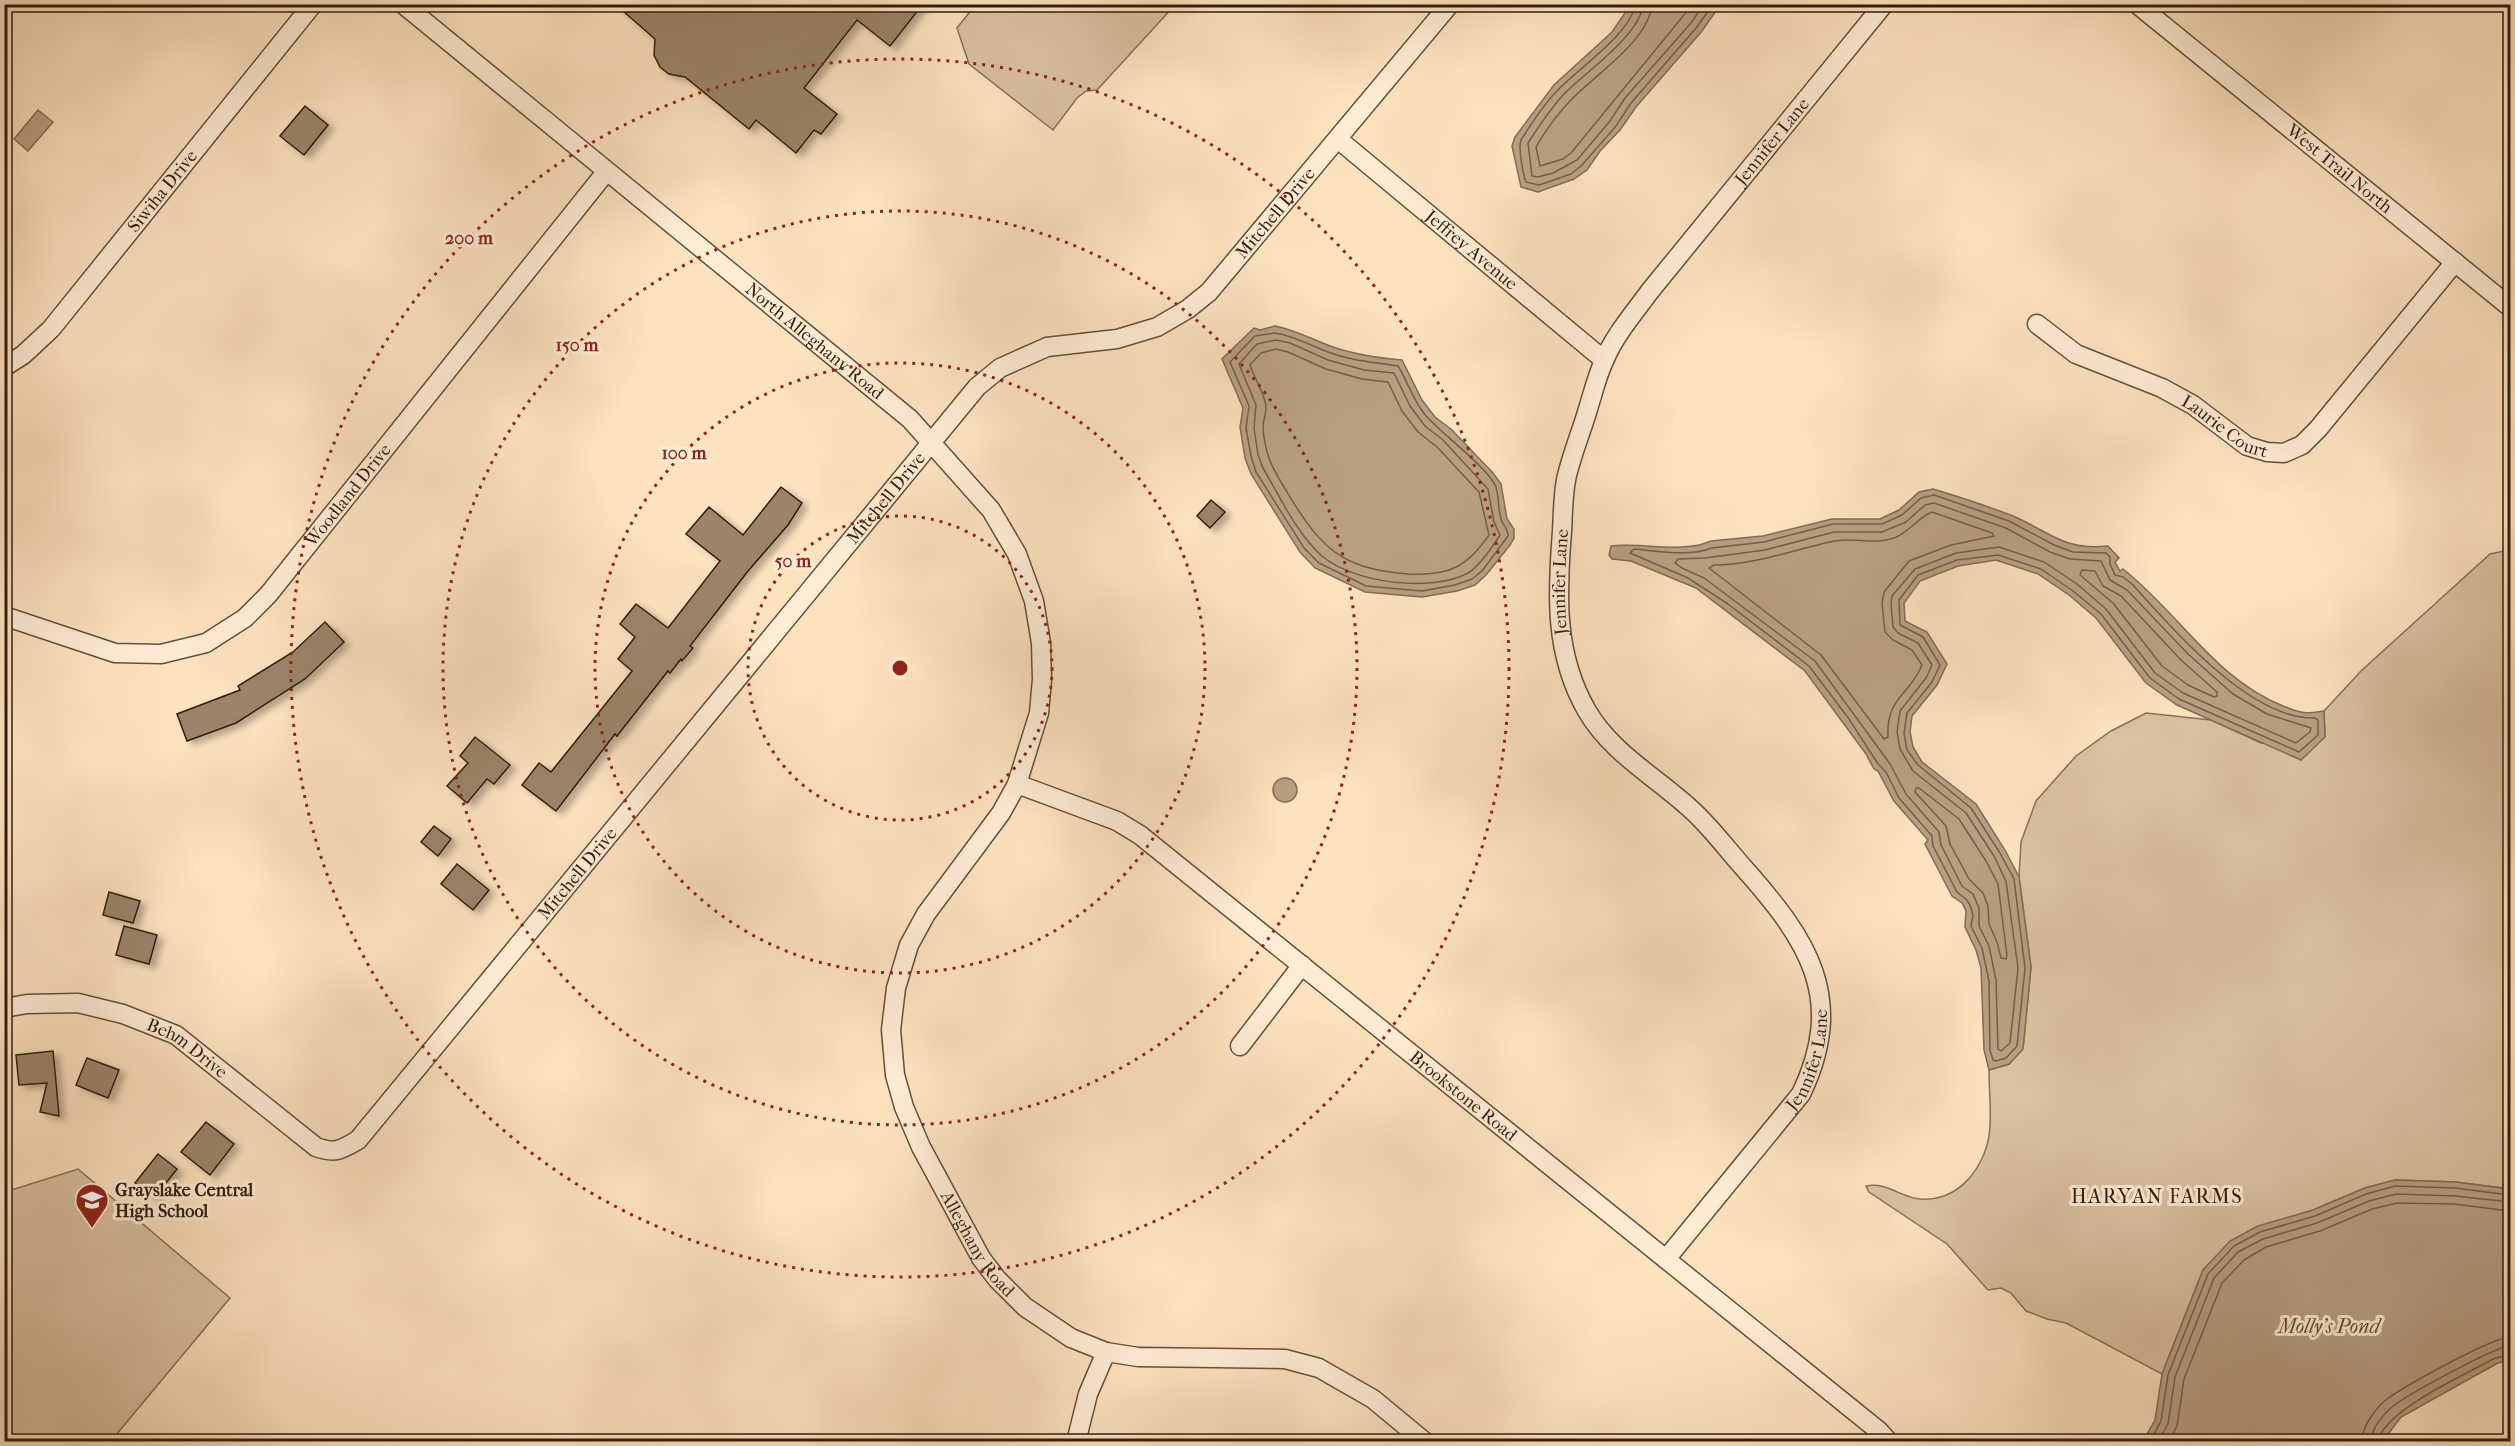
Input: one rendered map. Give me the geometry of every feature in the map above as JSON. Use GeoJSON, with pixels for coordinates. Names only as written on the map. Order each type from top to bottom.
{"type":"FeatureCollection","features":[{"type":"Feature","properties":{"kind":"street","name":"Siwiha Drive"},"geometry":{"type":"LineString","coordinates":[[4,367],[23,355],[51,329],[313,4]]}},
{"type":"Feature","properties":{"kind":"street","name":"North Alleghany Road"},"geometry":{"type":"LineString","coordinates":[[403,4],[606,172],[859,375],[910,419],[979,495],[1009,538],[1024,570],[1034,601],[1041,643],[1039,713],[1017,784]]}},
{"type":"Feature","properties":{"kind":"street","name":"Mitchell Drive"},"geometry":{"type":"LineString","coordinates":[[343,1149],[358,1140],[977,387],[1000,368],[1047,347],[1117,339],[1157,327],[1188,309],[1209,292],[1339,140],[1450,4]]}},
{"type":"Feature","properties":{"kind":"street","name":"Jennifer Lane"},"geometry":{"type":"LineString","coordinates":[[1666,1259],[1801,1094],[1813,1069],[1820,1038],[1823,1008],[1817,976],[1804,949],[1767,894],[1694,813],[1608,741],[1587,710],[1569,671],[1561,636],[1557,591],[1566,481],[1604,360],[1650,291],[1884,4]]}},
{"type":"Feature","properties":{"kind":"street","name":"West Trail North"},"geometry":{"type":"LineString","coordinates":[[2137,4],[2511,307]]}},
{"type":"Feature","properties":{"kind":"street","name":"Jeffrey Avenue"},"geometry":{"type":"LineString","coordinates":[[1339,140],[1604,360]]}},
{"type":"Feature","properties":{"kind":"street","name":"Woodland Drive"},"geometry":{"type":"LineString","coordinates":[[4,616],[115,653],[161,654],[206,643],[245,618],[268,595],[606,172]]}},
{"type":"Feature","properties":{"kind":"street","name":"Laurie Court"},"geometry":{"type":"LineString","coordinates":[[2037,324],[2076,354],[2162,388],[2193,405],[2247,446],[2267,452],[2284,453],[2302,445],[2318,429],[2455,262]]}},
{"type":"Feature","properties":{"kind":"street","name":"Brookstone Road"},"geometry":{"type":"LineString","coordinates":[[1017,784],[1117,821],[1140,835],[1879,1431],[1889,1442]]}},
{"type":"Feature","properties":{"kind":"street","name":"Alleghany Road"},"geometry":{"type":"LineString","coordinates":[[1017,784],[1001,813],[926,914],[909,945],[896,988],[891,1030],[896,1075],[904,1107],[921,1147],[981,1258],[997,1279],[1025,1307],[1062,1332],[1106,1352],[1137,1357],[1285,1359],[1319,1368],[1373,1399],[1425,1442]]}},
{"type":"Feature","properties":{"kind":"street"},"geometry":{"type":"LineString","coordinates":[[1240,1046],[1302,965]]}},
{"type":"Feature","properties":{"kind":"street","name":"Behm Drive"},"geometry":{"type":"LineString","coordinates":[[4,1008],[27,1004],[78,1003],[123,1014],[176,1035],[316,1147],[330,1152],[343,1149]]}},
{"type":"Feature","properties":{"kind":"street"},"geometry":{"type":"LineString","coordinates":[[1076,1442],[1088,1394],[1106,1352]]}},
{"type":"Feature","properties":{"kind":"shaded area"},"geometry":{"type":"Polygon","coordinates":[[[976,4],[1175,5],[1097,90],[1086,91],[1077,98],[1053,130],[969,64],[957,28],[976,4]]]}},
{"type":"Feature","properties":{"kind":"shaded area"},"geometry":{"type":"Polygon","coordinates":[[[2510,550],[2510,1189],[2455,1182],[2395,1180],[2365,1188],[2313,1210],[2203,1270],[2162,1374],[2066,1323],[2026,1311],[2011,1293],[2001,1288],[1988,1290],[1947,1244],[1869,1192],[1866,1186],[1872,1185],[1914,1198],[1930,1199],[1944,1196],[1968,1180],[1984,1155],[1990,1125],[1989,1070],[2009,1064],[2023,1049],[2031,967],[2019,877],[2021,842],[2036,801],[2076,756],[2111,731],[2146,713],[2211,720],[2261,743],[2325,737],[2324,711],[2361,671],[2490,554],[2510,550]]]}},
{"type":"Feature","properties":{"kind":"shaded area","name":"Grayslake Central High School"},"geometry":{"type":"Polygon","coordinates":[[[78,1169],[230,1298],[111,1441],[5,1441],[5,1192],[78,1169]]]}},
{"type":"Feature","properties":{"kind":"water"},"geometry":{"type":"Polygon","coordinates":[[[1631,4],[1720,5],[1702,31],[1636,107],[1587,170],[1574,179],[1538,192],[1521,187],[1512,146],[1515,137],[1554,85],[1612,32],[1631,4]]]}},
{"type":"Feature","properties":{"kind":"water"},"geometry":{"type":"Polygon","coordinates":[[[38,110],[53,122],[28,151],[14,139],[38,110]]]}},
{"type":"Feature","properties":{"kind":"water"},"geometry":{"type":"Polygon","coordinates":[[[1275,326],[1350,352],[1402,360],[1422,400],[1435,417],[1452,430],[1493,473],[1501,484],[1507,519],[1514,529],[1514,538],[1486,575],[1475,585],[1457,591],[1422,597],[1365,592],[1315,568],[1300,552],[1251,474],[1245,458],[1240,427],[1243,408],[1222,359],[1254,328],[1260,330],[1275,326]]]}},
{"type":"Feature","properties":{"kind":"water"},"geometry":{"type":"Polygon","coordinates":[[[1933,489],[2013,516],[2068,543],[2093,547],[2108,546],[2119,558],[2115,562],[2120,571],[2123,569],[2143,586],[2198,644],[2237,679],[2259,694],[2299,712],[2324,711],[2325,737],[2301,760],[2177,705],[2146,683],[2096,618],[2069,595],[2038,574],[1996,560],[1958,566],[1920,581],[1904,603],[1905,621],[1927,632],[1947,664],[1937,685],[1912,716],[1910,732],[1913,747],[1922,762],[1976,804],[2019,877],[2031,967],[2023,1049],[2009,1064],[1989,1070],[1984,1050],[1981,968],[1976,950],[1965,927],[1966,911],[1962,903],[1952,896],[1925,844],[1928,840],[1894,801],[1878,771],[1874,769],[1866,754],[1805,671],[1696,588],[1631,561],[1612,559],[1609,555],[1611,546],[1688,547],[1711,541],[1763,536],[1832,519],[1880,519],[1899,510],[1919,492],[1933,489]]]}},
{"type":"Feature","properties":{"kind":"water"},"geometry":{"type":"Polygon","coordinates":[[[1285,778],[1294,781],[1297,790],[1294,799],[1285,802],[1276,799],[1273,790],[1276,781],[1285,778]]]}},
{"type":"Feature","properties":{"kind":"water","name":"Molly's Pond"},"geometry":{"type":"Polygon","coordinates":[[[2395,1180],[2455,1182],[2510,1189],[2510,1359],[2496,1364],[2401,1417],[2383,1441],[2143,1441],[2155,1420],[2162,1374],[2203,1270],[2230,1241],[2258,1226],[2313,1210],[2365,1188],[2395,1180]]]}},
{"type":"Feature","properties":{"kind":"building"},"geometry":{"type":"Polygon","coordinates":[[[615,4],[923,4],[890,46],[857,20],[804,88],[837,114],[821,134],[814,130],[796,153],[756,120],[749,129],[685,77],[669,74],[660,67],[654,55],[655,39],[615,4]]]}},
{"type":"Feature","properties":{"kind":"building"},"geometry":{"type":"Polygon","coordinates":[[[305,106],[328,125],[304,155],[280,136],[305,106]]]}},
{"type":"Feature","properties":{"kind":"building"},"geometry":{"type":"Polygon","coordinates":[[[781,487],[802,503],[788,525],[748,571],[690,646],[693,648],[670,673],[668,671],[617,736],[615,734],[556,811],[522,785],[539,763],[551,772],[632,671],[618,659],[635,637],[620,624],[636,604],[668,628],[720,561],[686,534],[709,507],[743,535],[781,487]]]}},
{"type":"Feature","properties":{"kind":"building"},"geometry":{"type":"Polygon","coordinates":[[[1211,500],[1225,512],[1210,528],[1197,516],[1211,500]]]}},
{"type":"Feature","properties":{"kind":"building"},"geometry":{"type":"Polygon","coordinates":[[[325,622],[344,642],[305,679],[236,723],[187,741],[177,714],[240,690],[238,686],[293,652],[325,622]]]}},
{"type":"Feature","properties":{"kind":"building"},"geometry":{"type":"Polygon","coordinates":[[[475,737],[510,765],[494,784],[487,779],[467,803],[447,786],[468,763],[460,756],[475,737]]]}},
{"type":"Feature","properties":{"kind":"building"},"geometry":{"type":"Polygon","coordinates":[[[434,826],[451,839],[438,856],[421,842],[434,826]]]}},
{"type":"Feature","properties":{"kind":"building"},"geometry":{"type":"Polygon","coordinates":[[[457,864],[489,890],[473,910],[441,884],[457,864]]]}},
{"type":"Feature","properties":{"kind":"building"},"geometry":{"type":"Polygon","coordinates":[[[109,892],[140,901],[133,923],[103,915],[109,892]]]}},
{"type":"Feature","properties":{"kind":"building"},"geometry":{"type":"Polygon","coordinates":[[[124,926],[157,935],[149,964],[116,955],[124,926]]]}},
{"type":"Feature","properties":{"kind":"building"},"geometry":{"type":"Polygon","coordinates":[[[53,1051],[59,1116],[40,1112],[47,1083],[19,1085],[16,1055],[53,1051]]]}},
{"type":"Feature","properties":{"kind":"building"},"geometry":{"type":"Polygon","coordinates":[[[87,1058],[119,1070],[108,1098],[76,1085],[87,1058]]]}},
{"type":"Feature","properties":{"kind":"building"},"geometry":{"type":"Polygon","coordinates":[[[206,1122],[234,1144],[210,1175],[181,1152],[206,1122]]]}},
{"type":"Feature","properties":{"kind":"building"},"geometry":{"type":"Polygon","coordinates":[[[158,1154],[177,1169],[154,1198],[135,1183],[158,1154]]]}},
{"type":"Feature","properties":{"kind":"place","name":"Grayslake Central High School"},"geometry":{"type":"Point","coordinates":[92,1229]}},
{"type":"Feature","properties":{"kind":"district","name":"HARYAN FARMS"},"geometry":{"type":"Point","coordinates":[2157,1196]}}]}
